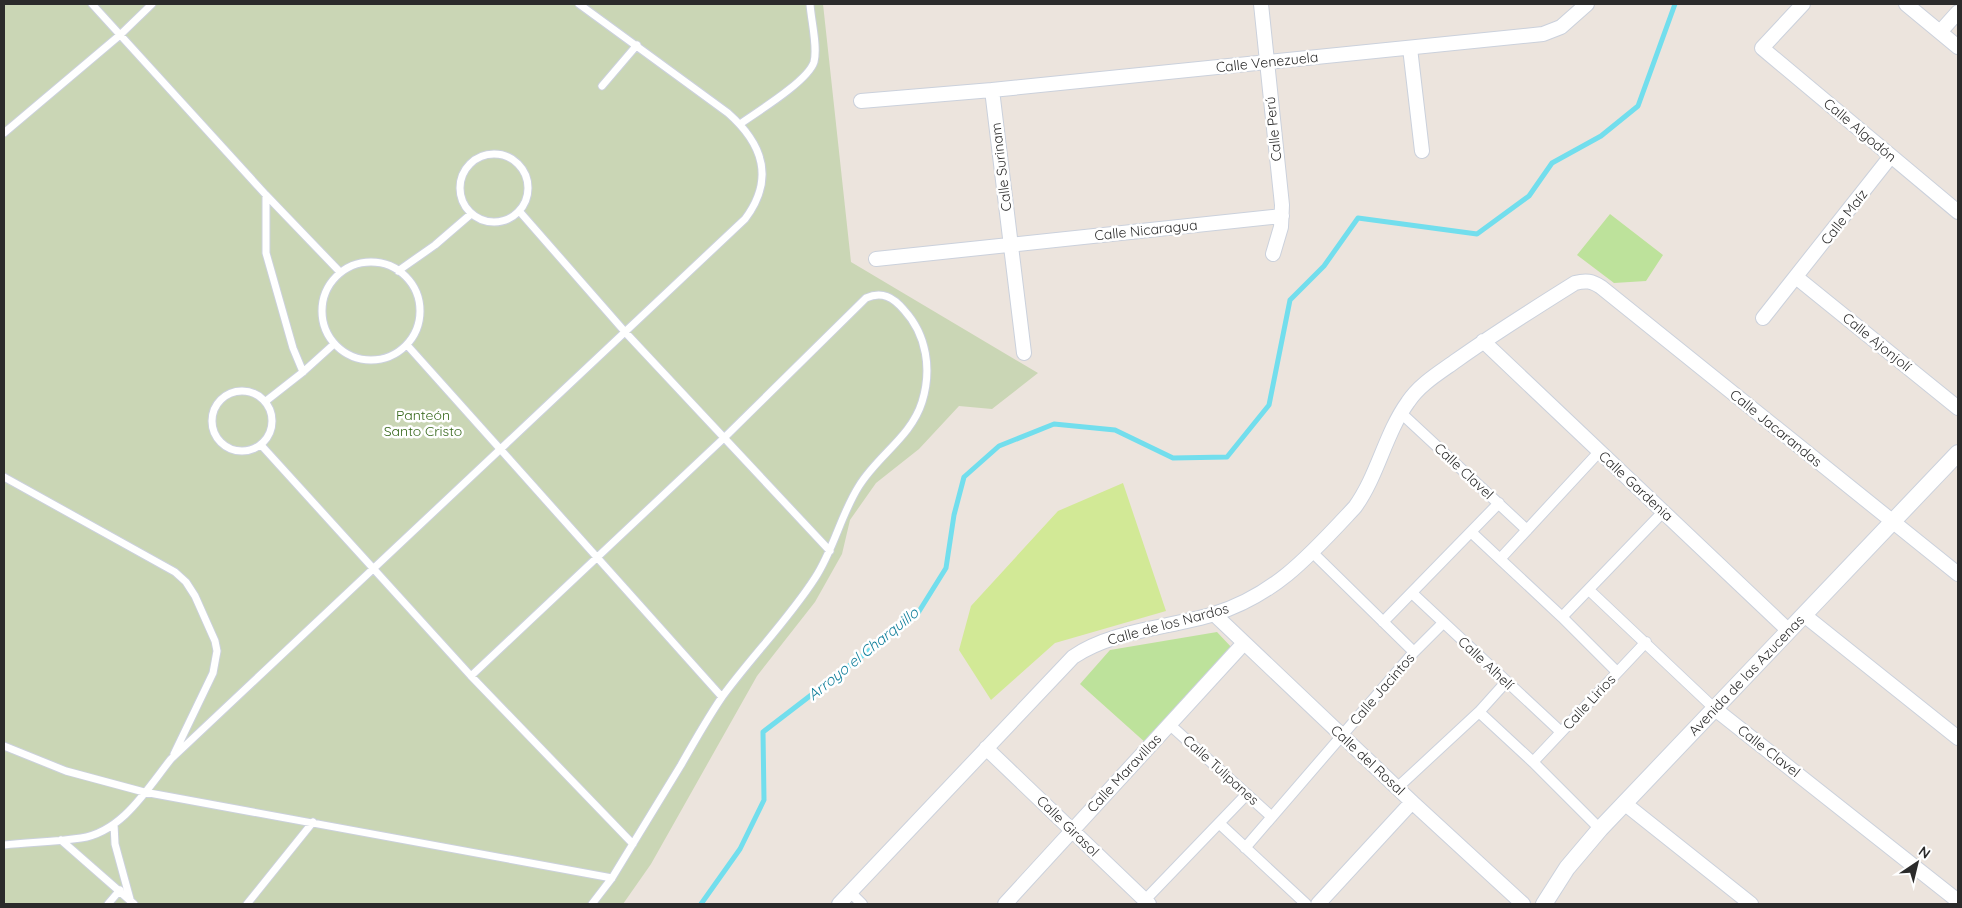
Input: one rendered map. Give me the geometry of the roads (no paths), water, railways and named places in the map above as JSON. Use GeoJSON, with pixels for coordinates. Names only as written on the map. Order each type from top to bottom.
{"type":"FeatureCollection","features":[{"type":"Feature","properties":{"kind":"street","name":"Calle Perú"},"geometry":{"type":"LineString","coordinates":[[1261,4],[1282,216],[1273,254]]}},
{"type":"Feature","properties":{"kind":"street","name":"Calle Venezuela"},"geometry":{"type":"LineString","coordinates":[[860,101],[992,90],[1543,34],[1561,27],[1587,4]]}},
{"type":"Feature","properties":{"kind":"street","name":"Calle Algodón"},"geometry":{"type":"LineString","coordinates":[[1803,4],[1762,48],[1958,212]]}},
{"type":"Feature","properties":{"kind":"street"},"geometry":{"type":"LineString","coordinates":[[1906,4],[1958,47]]}},
{"type":"Feature","properties":{"kind":"street"},"geometry":{"type":"LineString","coordinates":[[1940,32],[1958,12]]}},
{"type":"Feature","properties":{"kind":"street"},"geometry":{"type":"LineString","coordinates":[[1410,48],[1422,151]]}},
{"type":"Feature","properties":{"kind":"street","name":"Calle Surinam"},"geometry":{"type":"LineString","coordinates":[[992,90],[1024,353]]}},
{"type":"Feature","properties":{"kind":"street","name":"Calle Maíz"},"geometry":{"type":"LineString","coordinates":[[1763,318],[1891,156]]}},
{"type":"Feature","properties":{"kind":"street","name":"Calle Nicaragua"},"geometry":{"type":"LineString","coordinates":[[876,259],[1282,216]]}},
{"type":"Feature","properties":{"kind":"street","name":"Calle Ajonjolí"},"geometry":{"type":"LineString","coordinates":[[1796,277],[1958,408]]}},
{"type":"Feature","properties":{"kind":"street","name":"Calle Jacarandas"},"geometry":{"type":"LineString","coordinates":[[1483,342],[1575,283],[1593,282],[1958,574]]}},
{"type":"Feature","properties":{"kind":"street","name":"Calle de los Nardos"},"geometry":{"type":"LineString","coordinates":[[839,904],[1062,668],[1085,648],[1099,642],[1214,614],[1240,605],[1279,582],[1312,552],[1363,496],[1401,413],[1419,389],[1483,342]]}},
{"type":"Feature","properties":{"kind":"street","name":"Calle Gardenia"},"geometry":{"type":"LineString","coordinates":[[1483,342],[1789,631]]}},
{"type":"Feature","properties":{"kind":"street","name":"Calle Clavel"},"geometry":{"type":"LineString","coordinates":[[1401,413],[1527,530]]}},
{"type":"Feature","properties":{"kind":"street"},"geometry":{"type":"LineString","coordinates":[[1500,559],[1599,452]]}},
{"type":"Feature","properties":{"kind":"street","name":"Avenida de las Azucenas"},"geometry":{"type":"LineString","coordinates":[[1544,904],[1567,868],[1600,829],[1958,453]]}},
{"type":"Feature","properties":{"kind":"street"},"geometry":{"type":"LineString","coordinates":[[1383,622],[1499,504]]}},
{"type":"Feature","properties":{"kind":"street"},"geometry":{"type":"LineString","coordinates":[[1562,617],[1663,512]]}},
{"type":"Feature","properties":{"kind":"street"},"geometry":{"type":"LineString","coordinates":[[1471,532],[1562,617],[1617,672]]}},
{"type":"Feature","properties":{"kind":"street"},"geometry":{"type":"LineString","coordinates":[[1312,552],[1414,652]]}},
{"type":"Feature","properties":{"kind":"street","name":"Calle Clavel"},"geometry":{"type":"LineString","coordinates":[[1589,590],[1715,709],[1958,902]]}},
{"type":"Feature","properties":{"kind":"street","name":"Calle Alhelí"},"geometry":{"type":"LineString","coordinates":[[1412,592],[1560,732]]}},
{"type":"Feature","properties":{"kind":"street","name":"Calle del Rosal"},"geometry":{"type":"LineString","coordinates":[[1214,614],[1397,788],[1523,904]]}},
{"type":"Feature","properties":{"kind":"street"},"geometry":{"type":"LineString","coordinates":[[1804,615],[1958,738]]}},
{"type":"Feature","properties":{"kind":"street","name":"Calle Jacintos"},"geometry":{"type":"LineString","coordinates":[[1245,848],[1414,652],[1443,623]]}},
{"type":"Feature","properties":{"kind":"street","name":"Calle Lirios"},"geometry":{"type":"LineString","coordinates":[[1533,762],[1646,642]]}},
{"type":"Feature","properties":{"kind":"street","name":"Calle Maravillas"},"geometry":{"type":"LineString","coordinates":[[1005,904],[1244,643]]}},
{"type":"Feature","properties":{"kind":"street"},"geometry":{"type":"LineString","coordinates":[[1397,788],[1479,712],[1506,682]]}},
{"type":"Feature","properties":{"kind":"street"},"geometry":{"type":"LineString","coordinates":[[1479,712],[1533,762],[1600,829]]}},
{"type":"Feature","properties":{"kind":"street","name":"Calle Tulipanes"},"geometry":{"type":"LineString","coordinates":[[1169,724],[1272,817]]}},
{"type":"Feature","properties":{"kind":"street","name":"Calle Girasol"},"geometry":{"type":"LineString","coordinates":[[986,748],[1147,902]]}},
{"type":"Feature","properties":{"kind":"street"},"geometry":{"type":"LineString","coordinates":[[1147,902],[1247,794]]}},
{"type":"Feature","properties":{"kind":"street"},"geometry":{"type":"LineString","coordinates":[[1318,904],[1412,802]]}},
{"type":"Feature","properties":{"kind":"street"},"geometry":{"type":"LineString","coordinates":[[1624,803],[1751,904]]}},
{"type":"Feature","properties":{"kind":"street"},"geometry":{"type":"LineString","coordinates":[[1219,823],[1306,904]]}},
{"type":"Feature","properties":{"kind":"street"},"geometry":{"type":"LineString","coordinates":[[850,892],[862,904]]}},
{"type":"Feature","properties":{"kind":"lane"},"geometry":{"type":"LineString","coordinates":[[92,4],[266,195],[340,272]]}},
{"type":"Feature","properties":{"kind":"lane"},"geometry":{"type":"LineString","coordinates":[[4,134],[152,4]]}},
{"type":"Feature","properties":{"kind":"lane"},"geometry":{"type":"LineString","coordinates":[[4,846],[82,838],[100,832],[114,824],[129,810],[172,759],[626,333],[745,219],[754,207],[761,188],[762,167],[750,137],[740,124],[579,4]]}},
{"type":"Feature","properties":{"kind":"lane"},"geometry":{"type":"LineString","coordinates":[[740,124],[775,100],[810,70],[814,62],[810,4]]}},
{"type":"Feature","properties":{"kind":"lane"},"geometry":{"type":"LineString","coordinates":[[602,86],[637,46]]}},
{"type":"Feature","properties":{"kind":"lane"},"geometry":{"type":"LineString","coordinates":[[498,154],[509,157],[518,163],[528,182],[529,192],[526,203],[520,212],[501,222],[480,220],[471,214],[464,205],[460,184],[463,174],[469,165],[478,158],[498,154]]}},
{"type":"Feature","properties":{"kind":"lane"},"geometry":{"type":"LineString","coordinates":[[266,195],[266,253],[293,348],[303,372]]}},
{"type":"Feature","properties":{"kind":"lane"},"geometry":{"type":"LineString","coordinates":[[520,212],[626,333],[830,551]]}},
{"type":"Feature","properties":{"kind":"lane"},"geometry":{"type":"LineString","coordinates":[[398,271],[435,245],[471,214]]}},
{"type":"Feature","properties":{"kind":"lane"},"geometry":{"type":"LineString","coordinates":[[370,261],[386,264],[398,271],[407,277],[416,292],[420,313],[414,334],[407,345],[393,355],[372,360],[352,357],[334,344],[323,323],[322,304],[329,284],[340,272],[359,262],[370,261]]}},
{"type":"Feature","properties":{"kind":"lane"},"geometry":{"type":"LineString","coordinates":[[471,676],[725,437],[866,298],[874,294],[883,294],[895,301],[906,312],[918,331],[926,349],[928,370],[922,403],[914,420],[905,434],[878,460],[858,486],[830,551],[814,579],[722,697],[612,878],[592,904]]}},
{"type":"Feature","properties":{"kind":"lane"},"geometry":{"type":"LineString","coordinates":[[266,401],[303,372],[334,344]]}},
{"type":"Feature","properties":{"kind":"lane"},"geometry":{"type":"LineString","coordinates":[[407,345],[722,697]]}},
{"type":"Feature","properties":{"kind":"lane"},"geometry":{"type":"LineString","coordinates":[[240,391],[250,392],[266,401],[273,419],[272,429],[268,438],[261,445],[253,450],[244,452],[234,450],[219,440],[214,432],[212,423],[213,413],[217,405],[231,393],[240,391]]}},
{"type":"Feature","properties":{"kind":"lane"},"geometry":{"type":"LineString","coordinates":[[261,445],[471,676],[633,844]]}},
{"type":"Feature","properties":{"kind":"lane"},"geometry":{"type":"LineString","coordinates":[[4,477],[175,572],[186,582],[195,596],[216,640],[216,662],[172,759]]}},
{"type":"Feature","properties":{"kind":"lane"},"geometry":{"type":"LineString","coordinates":[[4,746],[66,771],[144,792],[612,878]]}},
{"type":"Feature","properties":{"kind":"lane"},"geometry":{"type":"LineString","coordinates":[[247,904],[313,822]]}},
{"type":"Feature","properties":{"kind":"lane"},"geometry":{"type":"LineString","coordinates":[[114,824],[116,844],[132,903]]}},
{"type":"Feature","properties":{"kind":"lane"},"geometry":{"type":"LineString","coordinates":[[60,840],[120,890],[132,903]]}},
{"type":"Feature","properties":{"kind":"lane"},"geometry":{"type":"LineString","coordinates":[[108,904],[120,890]]}},
{"type":"Feature","properties":{"kind":"waterway","name":"Arroyo el Charquillo"},"geometry":{"type":"LineString","coordinates":[[701,904],[740,849],[764,800],[763,732],[918,613],[946,568],[954,515],[964,477],[999,446],[1054,424],[1115,430],[1173,458],[1227,457],[1269,405],[1290,300],[1324,266],[1358,218],[1477,234],[1529,196],[1552,163],[1601,136],[1638,106],[1675,4]]}},
{"type":"Feature","properties":{"kind":"park label","name":"Panteón Santo Cristo"},"geometry":{"type":"Point","coordinates":[423,424]}}]}
